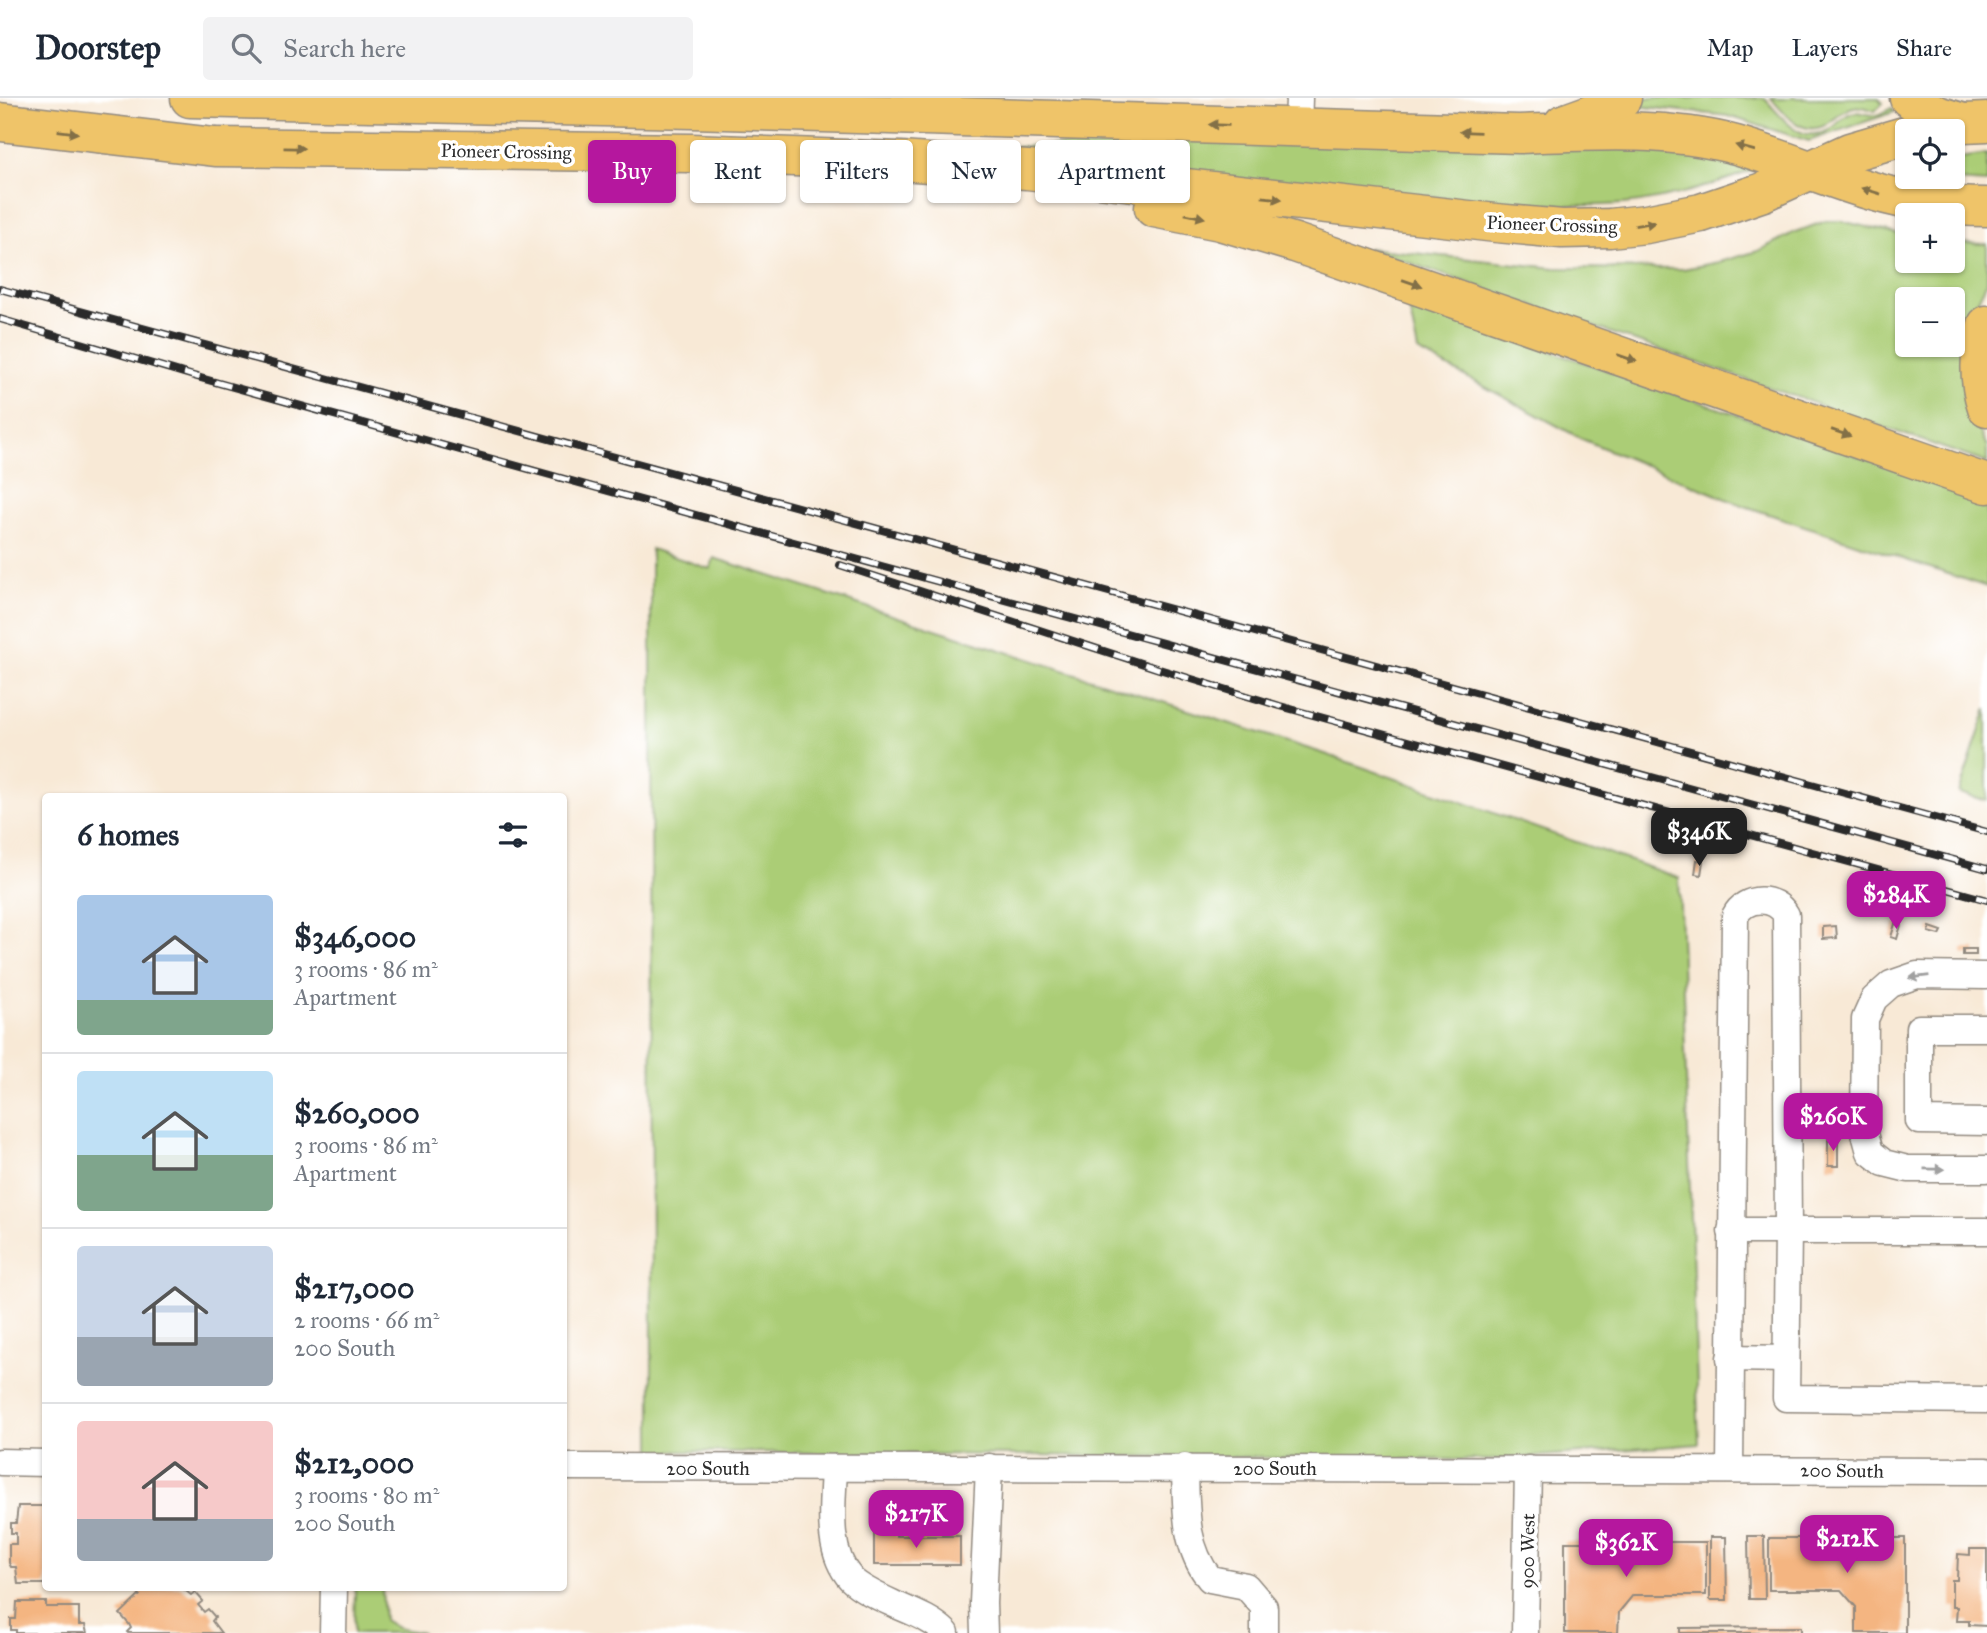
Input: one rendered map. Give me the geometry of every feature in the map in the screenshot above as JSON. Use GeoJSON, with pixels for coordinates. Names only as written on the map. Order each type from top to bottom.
{"type":"FeatureCollection","features":[{"type":"Feature","properties":{"kind":"highway"},"geometry":{"type":"LineString","coordinates":[[190,98],[1299,112],[1519,134],[1612,130],[1690,136],[1735,145],[1893,197],[1937,204],[1987,207]]}},
{"type":"Feature","properties":{"kind":"highway"},"geometry":{"type":"LineString","coordinates":[[1519,134],[1566,123],[1622,98]]}},
{"type":"Feature","properties":{"kind":"highway"},"geometry":{"type":"LineString","coordinates":[[1909,98],[1936,115],[1975,123]]}},
{"type":"Feature","properties":{"kind":"highway","name":"Pioneer Crossing"},"geometry":{"type":"LineString","coordinates":[[0,122],[215,147],[690,153]]}},
{"type":"Feature","properties":{"kind":"highway","name":"Pioneer Crossing"},"geometry":{"type":"LineString","coordinates":[[786,157],[1027,170],[1423,216],[1562,229],[1628,227],[1701,213],[1763,192],[1850,152],[1895,139]]}},
{"type":"Feature","properties":{"kind":"highway"},"geometry":{"type":"LineString","coordinates":[[786,177],[910,182],[1037,193],[1158,209],[1251,229],[1987,484]]}},
{"type":"Feature","properties":{"kind":"highway"},"geometry":{"type":"LineString","coordinates":[[1987,325],[1980,370],[1987,407]]}},
{"type":"Feature","properties":{"kind":"street"},"geometry":{"type":"LineString","coordinates":[[691,140],[692,103]]}},
{"type":"Feature","properties":{"kind":"street"},"geometry":{"type":"LineString","coordinates":[[1730,1469],[1735,916],[1746,902],[1756,900],[1783,909],[1787,923],[1786,1398],[1987,1400]]}},
{"type":"Feature","properties":{"kind":"street"},"geometry":{"type":"LineString","coordinates":[[1987,976],[1917,975],[1891,984],[1874,999],[1865,1019],[1864,1116],[1864,1130],[1870,1152],[1884,1163],[1908,1169],[1987,1170]]}},
{"type":"Feature","properties":{"kind":"street"},"geometry":{"type":"LineString","coordinates":[[1987,1028],[1919,1028],[1919,1121],[1987,1122]]}},
{"type":"Feature","properties":{"kind":"street"},"geometry":{"type":"LineString","coordinates":[[1731,1231],[1987,1231]]}},
{"type":"Feature","properties":{"kind":"street"},"geometry":{"type":"LineString","coordinates":[[1730,1359],[1787,1359]]}},
{"type":"Feature","properties":{"kind":"street"},"geometry":{"type":"LineString","coordinates":[[0,1462],[42,1463]]}},
{"type":"Feature","properties":{"kind":"street","name":"200 South"},"geometry":{"type":"LineString","coordinates":[[567,1467],[1987,1471]]}},
{"type":"Feature","properties":{"kind":"street"},"geometry":{"type":"LineString","coordinates":[[984,1633],[989,1467]]}},
{"type":"Feature","properties":{"kind":"street"},"geometry":{"type":"LineString","coordinates":[[1185,1467],[1187,1530],[1197,1564],[1210,1579],[1246,1586],[1264,1607],[1264,1633]]}},
{"type":"Feature","properties":{"kind":"street"},"geometry":{"type":"LineString","coordinates":[[834,1468],[833,1524],[836,1555],[852,1580],[887,1601],[936,1623],[946,1633]]}},
{"type":"Feature","properties":{"kind":"street","name":"900 West"},"geometry":{"type":"LineString","coordinates":[[1525,1633],[1528,1469]]}},
{"type":"Feature","properties":{"kind":"street"},"geometry":{"type":"LineString","coordinates":[[333,1633],[334,1591]]}},
{"type":"Feature","properties":{"kind":"green space"},"geometry":{"type":"Polygon","coordinates":[[[1641,98],[1764,98],[1791,126],[1807,134],[1827,131],[1853,113],[1878,115],[1891,108],[1894,112],[1809,141],[1728,116],[1628,105],[1641,98]]]}},
{"type":"Feature","properties":{"kind":"green space"},"geometry":{"type":"Polygon","coordinates":[[[1771,98],[1878,98],[1883,103],[1875,111],[1860,106],[1850,108],[1830,122],[1813,129],[1790,119],[1771,98]]]}},
{"type":"Feature","properties":{"kind":"green space"},"geometry":{"type":"Polygon","coordinates":[[[1237,135],[1668,149],[1759,168],[1664,198],[1625,204],[1551,205],[1190,174],[1190,140],[1146,140],[1237,135]]]}},
{"type":"Feature","properties":{"kind":"green space"},"geometry":{"type":"Polygon","coordinates":[[[1035,146],[1035,156],[1021,154],[1021,147],[1035,146]]]}},
{"type":"Feature","properties":{"kind":"green space"},"geometry":{"type":"Polygon","coordinates":[[[1987,154],[1987,183],[1965,182],[1965,157],[1987,154]]]}},
{"type":"Feature","properties":{"kind":"green space"},"geometry":{"type":"Polygon","coordinates":[[[1826,221],[1841,221],[1895,233],[1895,273],[1965,273],[1965,243],[1987,244],[1987,282],[1971,314],[1965,334],[1965,287],[1895,287],[1895,357],[1963,357],[1972,417],[1987,446],[1987,463],[1367,248],[1555,268],[1683,269],[1758,251],[1795,232],[1826,221]]]}},
{"type":"Feature","properties":{"kind":"green space"},"geometry":{"type":"Polygon","coordinates":[[[1409,308],[1434,311],[1987,500],[1987,587],[1736,503],[1582,439],[1418,351],[1409,308]]]}},
{"type":"Feature","properties":{"kind":"green space"},"geometry":{"type":"Polygon","coordinates":[[[651,549],[710,569],[714,558],[1325,754],[1679,878],[1699,1444],[1489,1460],[652,1451],[651,549]]]}},
{"type":"Feature","properties":{"kind":"green space"},"geometry":{"type":"Polygon","coordinates":[[[1987,708],[1987,801],[1959,793],[1987,708]]]}},
{"type":"Feature","properties":{"kind":"green space"},"geometry":{"type":"Polygon","coordinates":[[[355,1591],[382,1591],[384,1620],[397,1628],[423,1633],[354,1633],[355,1591]]]}},
{"type":"Feature","properties":{"kind":"building"},"geometry":{"type":"Polygon","coordinates":[[[1697,860],[1703,861],[1701,875],[1695,874],[1697,860]]]}},
{"type":"Feature","properties":{"kind":"building"},"geometry":{"type":"Polygon","coordinates":[[[1895,924],[1901,925],[1897,939],[1891,937],[1895,924]]]}},
{"type":"Feature","properties":{"kind":"building"},"geometry":{"type":"Polygon","coordinates":[[[1836,926],[1837,938],[1823,939],[1823,927],[1836,926]]]}},
{"type":"Feature","properties":{"kind":"building"},"geometry":{"type":"Polygon","coordinates":[[[1930,927],[1942,931],[1940,935],[1929,932],[1930,927]]]}},
{"type":"Feature","properties":{"kind":"building"},"geometry":{"type":"Polygon","coordinates":[[[1963,949],[1976,949],[1976,955],[1963,955],[1963,949]]]}},
{"type":"Feature","properties":{"kind":"building"},"geometry":{"type":"Polygon","coordinates":[[[1828,1140],[1838,1140],[1838,1166],[1828,1166],[1828,1140]]]}},
{"type":"Feature","properties":{"kind":"building"},"geometry":{"type":"Polygon","coordinates":[[[18,1506],[42,1506],[42,1584],[18,1584],[16,1567],[11,1567],[9,1563],[9,1544],[16,1544],[16,1533],[11,1533],[11,1523],[16,1523],[18,1506]]]}},
{"type":"Feature","properties":{"kind":"building"},"geometry":{"type":"Polygon","coordinates":[[[896,1530],[896,1536],[960,1536],[960,1565],[874,1565],[874,1531],[896,1530]]]}},
{"type":"Feature","properties":{"kind":"building"},"geometry":{"type":"Polygon","coordinates":[[[1748,1536],[1764,1536],[1765,1599],[1749,1599],[1748,1536]]]}},
{"type":"Feature","properties":{"kind":"building"},"geometry":{"type":"Polygon","coordinates":[[[1710,1537],[1726,1537],[1727,1600],[1710,1600],[1710,1537]]]}},
{"type":"Feature","properties":{"kind":"building"},"geometry":{"type":"Polygon","coordinates":[[[1769,1538],[1905,1538],[1905,1633],[1856,1633],[1856,1607],[1841,1590],[1769,1590],[1769,1538]]]}},
{"type":"Feature","properties":{"kind":"building"},"geometry":{"type":"Polygon","coordinates":[[[1565,1542],[1706,1542],[1706,1595],[1633,1595],[1619,1612],[1618,1633],[1565,1633],[1565,1542]]]}},
{"type":"Feature","properties":{"kind":"building"},"geometry":{"type":"Polygon","coordinates":[[[1970,1549],[1987,1549],[1987,1626],[1956,1621],[1957,1607],[1952,1607],[1952,1580],[1957,1580],[1958,1554],[1970,1555],[1970,1549]]]}},
{"type":"Feature","properties":{"kind":"building"},"geometry":{"type":"Polygon","coordinates":[[[186,1591],[191,1595],[195,1592],[203,1601],[198,1605],[204,1612],[208,1609],[215,1617],[212,1621],[221,1633],[128,1633],[131,1628],[120,1614],[140,1595],[138,1593],[186,1591]]]}},
{"type":"Feature","properties":{"kind":"building"},"geometry":{"type":"Polygon","coordinates":[[[17,1602],[46,1602],[46,1607],[79,1607],[79,1625],[85,1625],[87,1633],[16,1633],[16,1630],[11,1630],[11,1619],[16,1619],[17,1602]]]}},
{"type":"Feature","properties":{"kind":"building"},"geometry":{"type":"Polygon","coordinates":[[[1801,1627],[1801,1633],[1680,1633],[1680,1628],[1801,1627]]]}},
{"type":"Feature","properties":{"kind":"railway"},"geometry":{"type":"LineString","coordinates":[[0,289],[1987,832]]}},
{"type":"Feature","properties":{"kind":"railway"},"geometry":{"type":"LineString","coordinates":[[0,319],[197,377],[597,488],[1987,869]]}},
{"type":"Feature","properties":{"kind":"railway"},"geometry":{"type":"LineString","coordinates":[[840,565],[1280,706],[1987,900]]}}]}
